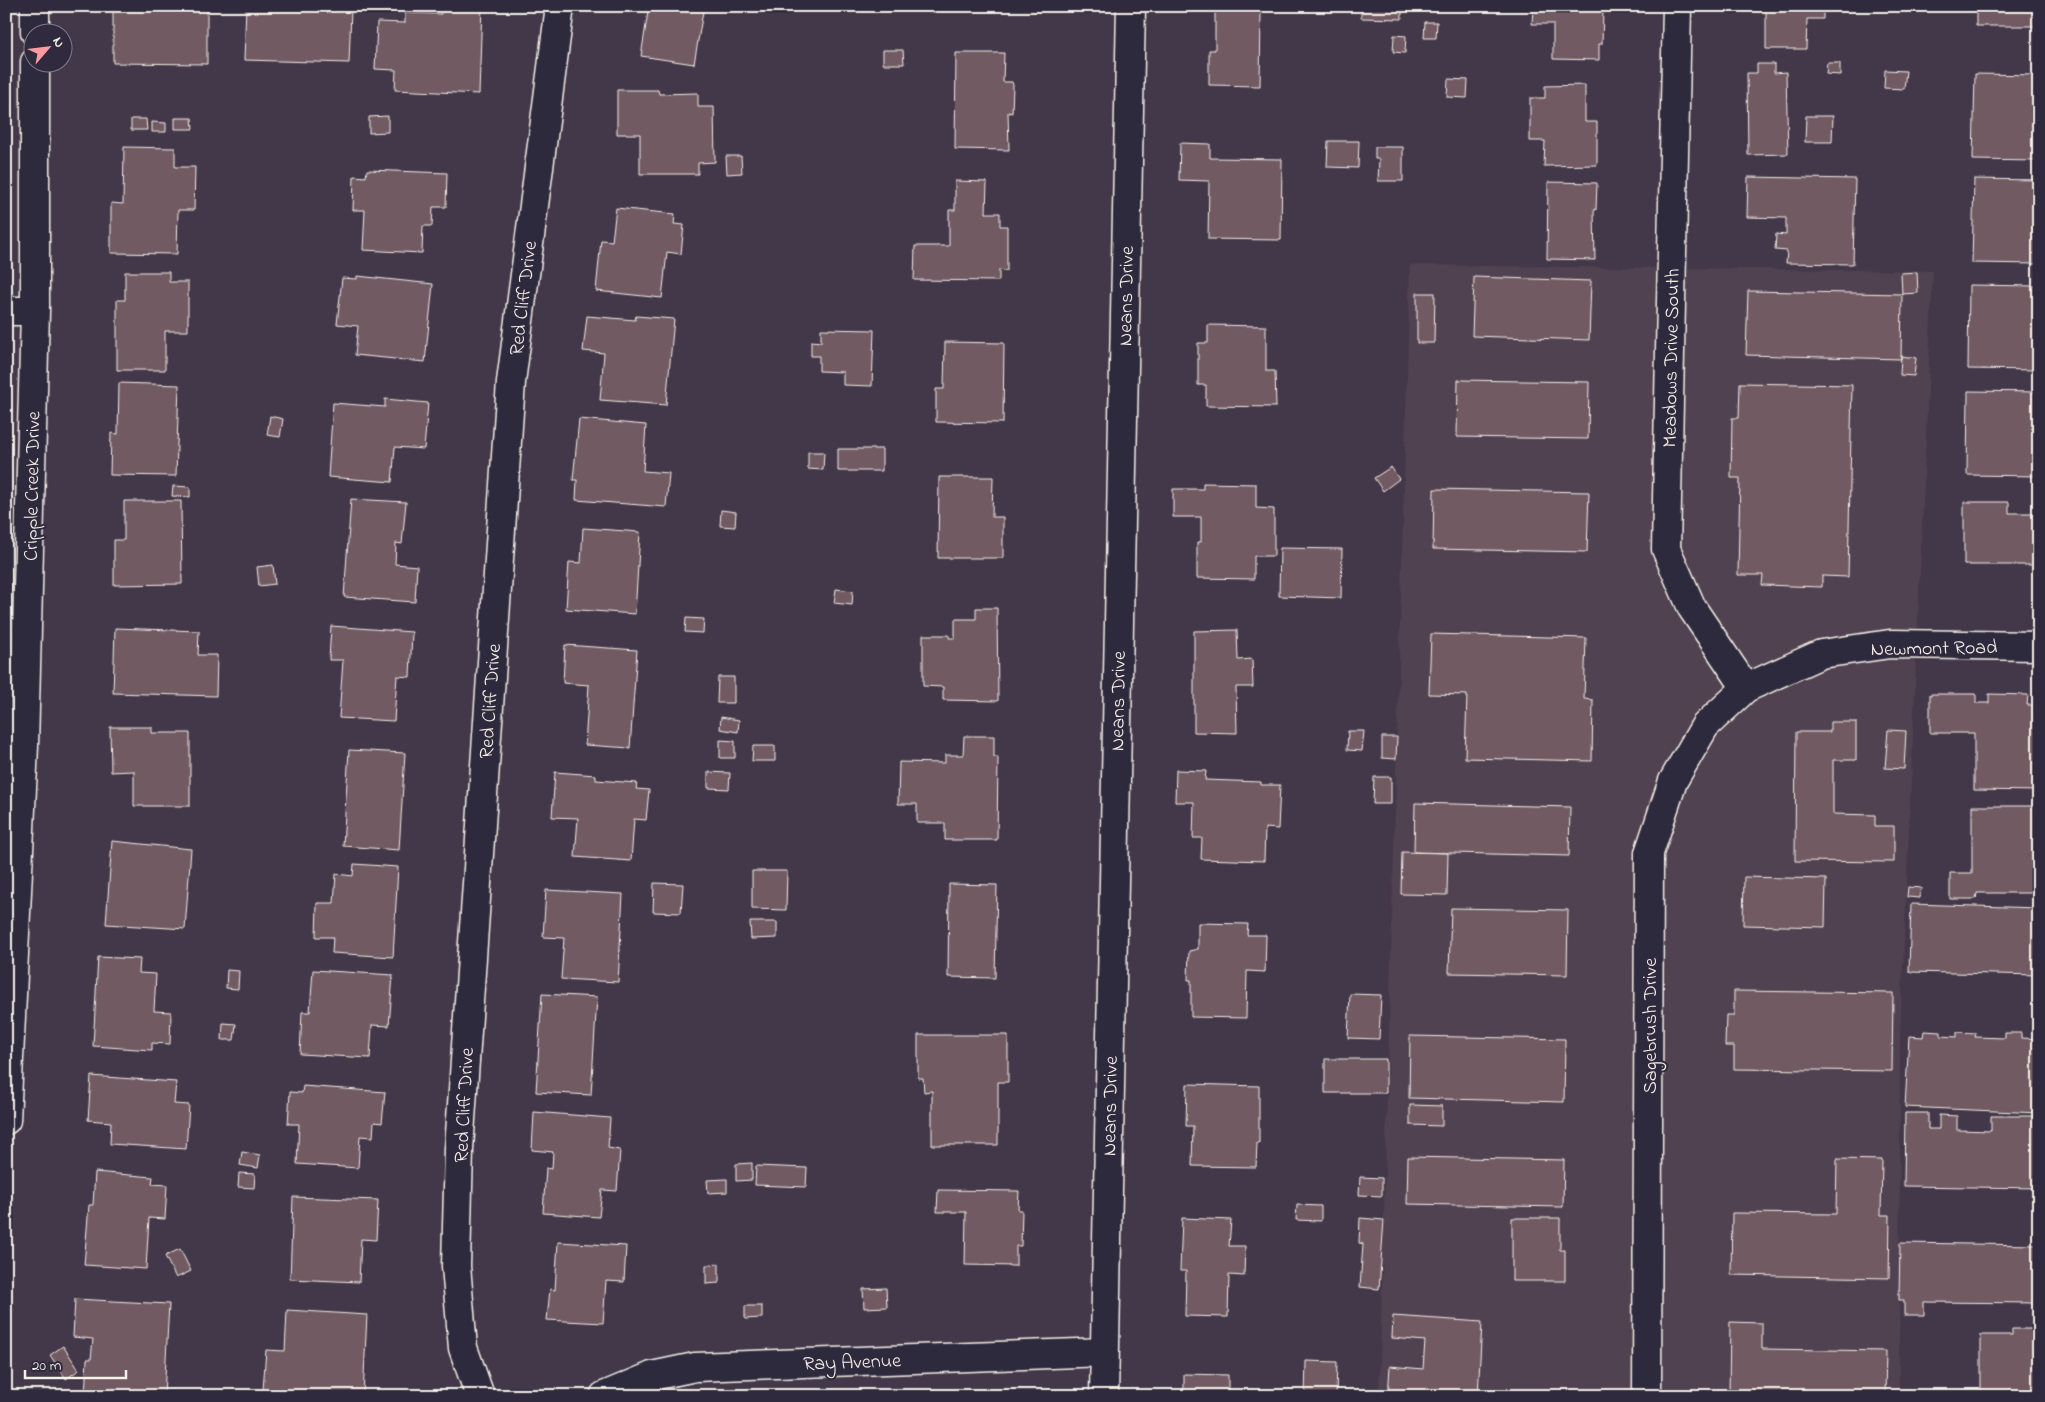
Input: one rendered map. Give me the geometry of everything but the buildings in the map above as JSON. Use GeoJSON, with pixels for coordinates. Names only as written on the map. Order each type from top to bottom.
{"type":"FeatureCollection","features":[{"type":"Feature","properties":{"kind":"street"},"geometry":{"type":"LineString","coordinates":[[35,6],[35,22]]}},
{"type":"Feature","properties":{"kind":"street","name":"Red Cliff Drive"},"geometry":{"type":"LineString","coordinates":[[480,1396],[463,1348],[458,1284],[459,1149],[511,382],[560,6]]}},
{"type":"Feature","properties":{"kind":"street","name":"Neans Drive"},"geometry":{"type":"LineString","coordinates":[[1104,1396],[1131,6]]}},
{"type":"Feature","properties":{"kind":"street","name":"Meadows Drive South"},"geometry":{"type":"LineString","coordinates":[[1677,6],[1666,549],[1692,608],[1746,688]]}},
{"type":"Feature","properties":{"kind":"street","name":"Cripple Creek Drive"},"geometry":{"type":"LineString","coordinates":[[6,1120],[15,746],[35,311],[35,72]]}},
{"type":"Feature","properties":{"kind":"street"},"geometry":{"type":"LineString","coordinates":[[6,311],[35,311]]}},
{"type":"Feature","properties":{"kind":"street","name":"Newmont Road"},"geometry":{"type":"LineString","coordinates":[[1746,688],[1821,654],[1890,644],[2039,646]]}},
{"type":"Feature","properties":{"kind":"street","name":"Sagebrush Drive"},"geometry":{"type":"LineString","coordinates":[[1648,1396],[1649,853],[1673,781],[1705,726],[1746,688]]}},
{"type":"Feature","properties":{"kind":"street","name":"Ray Avenue"},"geometry":{"type":"LineString","coordinates":[[604,1396],[652,1376],[695,1367],[1105,1352]]}},
{"type":"Feature","properties":{"kind":"shaded area"},"geometry":{"type":"Polygon","coordinates":[[[1410,265],[1933,271],[1900,1036],[1899,1396],[1379,1396],[1410,265]]]}}]}
